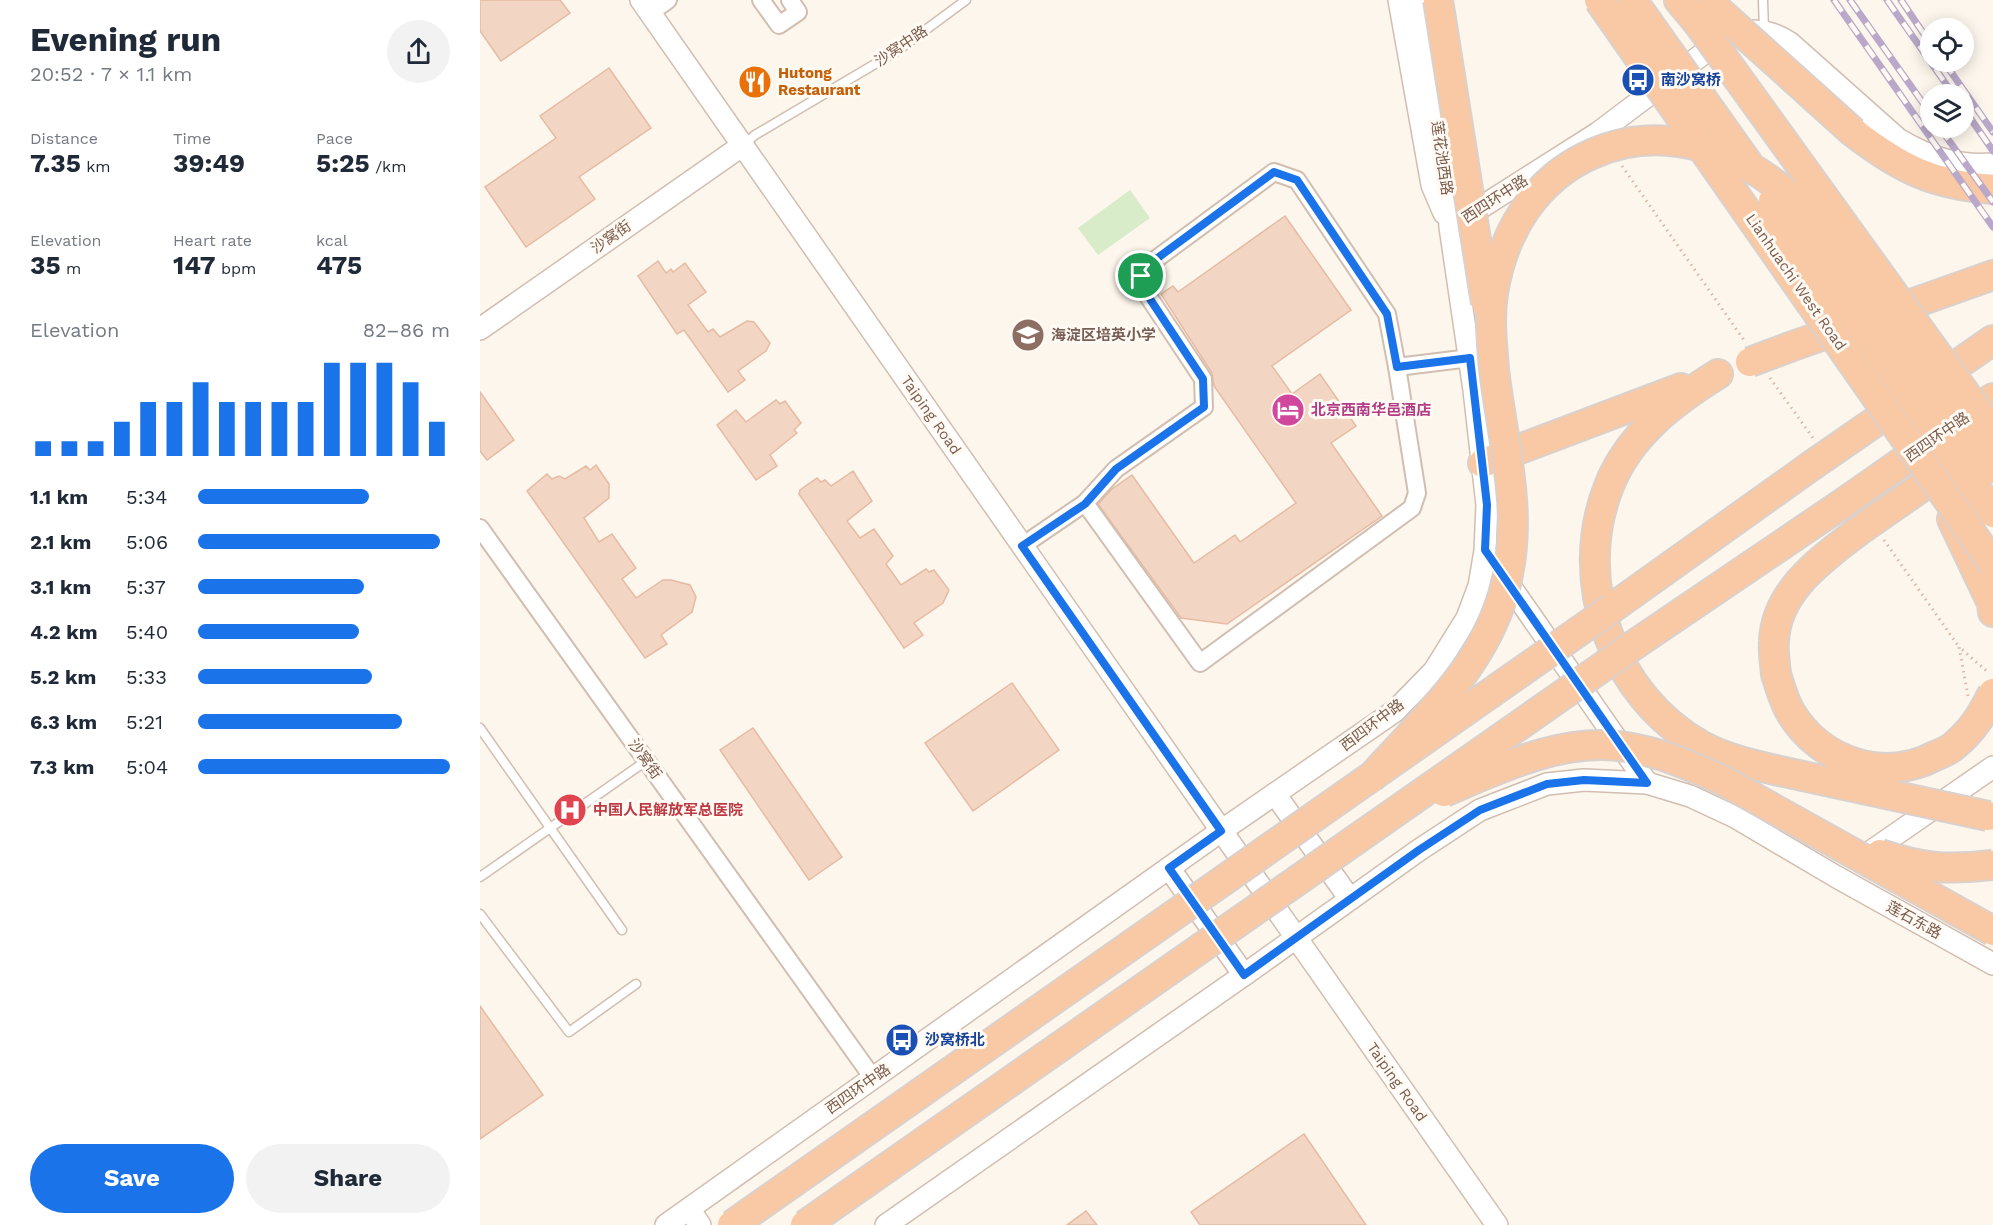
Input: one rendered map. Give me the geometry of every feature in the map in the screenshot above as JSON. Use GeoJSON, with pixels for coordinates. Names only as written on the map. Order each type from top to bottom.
{"type":"FeatureCollection","features":[{"type":"Feature","properties":{"kind":"highway"},"geometry":{"type":"LineString","coordinates":[[1370,779],[1469,667],[1489,634],[1503,595],[1512,556],[1515,517],[1490,333],[1438,0]]}},
{"type":"Feature","properties":{"kind":"highway","name":"Lianhuachi West Road"},"geometry":{"type":"LineString","coordinates":[[1599,0],[1993,564]]}},
{"type":"Feature","properties":{"kind":"highway","name":"Lianhuachi West Road"},"geometry":{"type":"LineString","coordinates":[[1632,0],[1993,513]]}},
{"type":"Feature","properties":{"kind":"highway"},"geometry":{"type":"LineString","coordinates":[[1679,0],[1705,9],[1885,156],[1922,176],[1961,187],[1993,189]]}},
{"type":"Feature","properties":{"kind":"highway"},"geometry":{"type":"LineString","coordinates":[[1705,9],[1993,432]]}},
{"type":"Feature","properties":{"kind":"highway"},"geometry":{"type":"LineString","coordinates":[[1490,333],[1493,294],[1513,229],[1532,199],[1556,175],[1580,160],[1609,147],[1638,140],[1671,140],[1702,146],[1737,160],[1767,178],[1801,208],[1844,260],[1993,469]]}},
{"type":"Feature","properties":{"kind":"highway"},"geometry":{"type":"LineString","coordinates":[[1484,463],[1790,347],[1993,275]]}},
{"type":"Feature","properties":{"kind":"highway"},"geometry":{"type":"LineString","coordinates":[[732,1225],[1612,608],[1814,455],[1853,437],[1993,340]]}},
{"type":"Feature","properties":{"kind":"highway"},"geometry":{"type":"LineString","coordinates":[[1718,374],[1678,399],[1652,422],[1629,452],[1609,485],[1597,524],[1593,565],[1597,602],[1608,637],[1626,671],[1672,726],[1702,746],[1735,760],[1990,816]]}},
{"type":"Feature","properties":{"kind":"highway","name":"西四环中路"},"geometry":{"type":"LineString","coordinates":[[1395,812],[1993,398]]}},
{"type":"Feature","properties":{"kind":"highway"},"geometry":{"type":"LineString","coordinates":[[1993,437],[1900,502],[1867,531],[1806,574],[1791,593],[1779,615],[1773,640],[1776,674],[1790,712],[1814,741],[1842,760],[1876,769],[1917,766],[1954,747],[1978,722],[1993,693]]}},
{"type":"Feature","properties":{"kind":"highway"},"geometry":{"type":"LineString","coordinates":[[1934,479],[1992,603],[1993,612]]}},
{"type":"Feature","properties":{"kind":"highway"},"geometry":{"type":"LineString","coordinates":[[805,1225],[1395,812],[1527,757],[1581,746],[1625,746],[1677,760],[1722,780],[1993,931]]}},
{"type":"Feature","properties":{"kind":"highway"},"geometry":{"type":"LineString","coordinates":[[1818,833],[1909,864],[1951,870],[1993,865]]}},
{"type":"Feature","properties":{"kind":"street"},"geometry":{"type":"LineString","coordinates":[[645,7],[668,0]]}},
{"type":"Feature","properties":{"kind":"street"},"geometry":{"type":"LineString","coordinates":[[761,0],[779,26],[798,12],[790,0]]}},
{"type":"Feature","properties":{"kind":"street","name":"莲花池西路"},"geometry":{"type":"LineString","coordinates":[[1399,0],[1432,185],[1450,227]]}},
{"type":"Feature","properties":{"kind":"street","name":"莲花池西路"},"geometry":{"type":"LineString","coordinates":[[1419,0],[1447,178],[1450,227]]}},
{"type":"Feature","properties":{"kind":"street","name":"Taiping Road"},"geometry":{"type":"LineString","coordinates":[[645,7],[1497,1225]]}},
{"type":"Feature","properties":{"kind":"street","name":"西四环中路"},"geometry":{"type":"LineString","coordinates":[[666,1225],[694,1217],[873,1078],[1221,831],[1395,711],[1434,671],[1467,618],[1479,586],[1485,550],[1487,505],[1484,463],[1450,227],[1598,133],[1720,41],[1749,30],[1764,31]]}},
{"type":"Feature","properties":{"kind":"street"},"geometry":{"type":"LineString","coordinates":[[1764,31],[1777,34],[1790,43],[1898,139],[1918,152],[1960,164],[1993,164]]}},
{"type":"Feature","properties":{"kind":"street","name":"沙窝街"},"geometry":{"type":"LineString","coordinates":[[480,329],[742,145]]}},
{"type":"Feature","properties":{"kind":"street"},"geometry":{"type":"LineString","coordinates":[[1022,546],[1085,504],[1116,469],[1204,407],[1203,379],[1142,287],[1141,276],[1144,268],[1274,172],[1297,180],[1387,314],[1417,493],[1412,508],[1200,663],[1085,504]]}},
{"type":"Feature","properties":{"kind":"street"},"geometry":{"type":"LineString","coordinates":[[1397,367],[1470,358]]}},
{"type":"Feature","properties":{"kind":"street","name":"沙窝街"},"geometry":{"type":"LineString","coordinates":[[480,528],[873,1078]]}},
{"type":"Feature","properties":{"kind":"street"},"geometry":{"type":"LineString","coordinates":[[1485,550],[1647,783]]}},
{"type":"Feature","properties":{"kind":"street"},"geometry":{"type":"LineString","coordinates":[[886,1225],[1419,850],[1480,810],[1547,784],[1584,780],[1647,783],[1690,796],[1735,817],[1835,876],[1993,767]]}},
{"type":"Feature","properties":{"kind":"street"},"geometry":{"type":"LineString","coordinates":[[1275,794],[1350,899]]}},
{"type":"Feature","properties":{"kind":"street"},"geometry":{"type":"LineString","coordinates":[[1169,868],[1244,975]]}},
{"type":"Feature","properties":{"kind":"street","name":"莲石东路"},"geometry":{"type":"LineString","coordinates":[[1835,876],[1993,964]]}},
{"type":"Feature","properties":{"kind":"lane","name":"沙窝中路"},"geometry":{"type":"LineString","coordinates":[[742,145],[755,135],[897,51],[966,0]]}},
{"type":"Feature","properties":{"kind":"lane"},"geometry":{"type":"LineString","coordinates":[[1763,0],[1764,31]]}},
{"type":"Feature","properties":{"kind":"lane"},"geometry":{"type":"LineString","coordinates":[[480,728],[622,930]]}},
{"type":"Feature","properties":{"kind":"lane"},"geometry":{"type":"LineString","coordinates":[[480,877],[646,761]]}},
{"type":"Feature","properties":{"kind":"lane"},"geometry":{"type":"LineString","coordinates":[[480,914],[569,1032],[636,984]]}},
{"type":"Feature","properties":{"kind":"path"},"geometry":{"type":"LineString","coordinates":[[1619,162],[1756,361],[1814,455]]}},
{"type":"Feature","properties":{"kind":"path"},"geometry":{"type":"LineString","coordinates":[[1867,531],[1959,647]]}},
{"type":"Feature","properties":{"kind":"green space"},"geometry":{"type":"Polygon","coordinates":[[[1130,190],[1150,218],[1098,255],[1078,228],[1130,190]]]}},
{"type":"Feature","properties":{"kind":"building"},"geometry":{"type":"Polygon","coordinates":[[[480,0],[560,0],[570,13],[501,61],[480,31],[480,0]]]}},
{"type":"Feature","properties":{"kind":"building"},"geometry":{"type":"Polygon","coordinates":[[[609,68],[651,128],[579,177],[595,199],[526,247],[485,187],[556,138],[540,116],[609,68]]]}},
{"type":"Feature","properties":{"kind":"building","name":"北京西南华邑酒店"},"geometry":{"type":"Polygon","coordinates":[[[1285,216],[1351,310],[1272,366],[1292,394],[1320,374],[1356,426],[1331,443],[1382,516],[1227,624],[1181,618],[1098,504],[1112,489],[1132,475],[1194,563],[1235,535],[1240,542],[1296,503],[1214,386],[1212,373],[1161,294],[1173,286],[1178,292],[1285,216]]]}},
{"type":"Feature","properties":{"kind":"building"},"geometry":{"type":"Polygon","coordinates":[[[658,261],[666,273],[671,269],[673,272],[685,263],[706,292],[688,305],[708,332],[713,329],[720,337],[747,321],[754,322],[770,343],[766,351],[738,371],[745,380],[728,392],[684,330],[677,334],[638,276],[658,261]]]}},
{"type":"Feature","properties":{"kind":"building"},"geometry":{"type":"Polygon","coordinates":[[[480,392],[514,440],[487,460],[480,451],[480,392]]]}},
{"type":"Feature","properties":{"kind":"building"},"geometry":{"type":"Polygon","coordinates":[[[776,400],[780,404],[785,401],[801,423],[794,430],[797,433],[770,455],[777,466],[756,480],[717,425],[736,410],[746,422],[776,400]]]}},
{"type":"Feature","properties":{"kind":"building"},"geometry":{"type":"Polygon","coordinates":[[[596,465],[609,484],[609,498],[584,518],[599,542],[612,534],[636,568],[622,579],[636,598],[663,580],[690,585],[696,597],[692,612],[661,635],[667,644],[645,658],[527,491],[547,474],[552,479],[559,476],[565,479],[586,466],[590,470],[596,465]]]}},
{"type":"Feature","properties":{"kind":"building"},"geometry":{"type":"Polygon","coordinates":[[[853,471],[872,501],[847,521],[860,538],[874,529],[893,556],[886,564],[901,585],[926,569],[929,572],[934,570],[949,590],[943,603],[914,623],[923,635],[904,648],[799,494],[800,490],[817,478],[821,482],[825,480],[831,486],[853,471]]]}},
{"type":"Feature","properties":{"kind":"building"},"geometry":{"type":"Polygon","coordinates":[[[1012,683],[1059,750],[973,811],[925,743],[1012,683]]]}},
{"type":"Feature","properties":{"kind":"building"},"geometry":{"type":"Polygon","coordinates":[[[753,728],[842,857],[809,880],[720,750],[753,728]]]}},
{"type":"Feature","properties":{"kind":"building"},"geometry":{"type":"Polygon","coordinates":[[[480,1006],[543,1095],[480,1139],[480,1006]]]}},
{"type":"Feature","properties":{"kind":"building"},"geometry":{"type":"Polygon","coordinates":[[[1304,1134],[1366,1225],[1200,1225],[1191,1212],[1304,1134]]]}},
{"type":"Feature","properties":{"kind":"building"},"geometry":{"type":"Polygon","coordinates":[[[1086,1211],[1097,1225],[1067,1225],[1086,1211]]]}},
{"type":"Feature","properties":{"kind":"railway"},"geometry":{"type":"LineString","coordinates":[[1834,0],[1993,227]]}},
{"type":"Feature","properties":{"kind":"railway"},"geometry":{"type":"LineString","coordinates":[[1850,0],[1920,99]]}},
{"type":"Feature","properties":{"kind":"railway"},"geometry":{"type":"LineString","coordinates":[[1887,0],[1946,84]]}},
{"type":"Feature","properties":{"kind":"railway"},"geometry":{"type":"LineString","coordinates":[[1901,0],[1920,28]]}},
{"type":"Feature","properties":{"kind":"railway"},"geometry":{"type":"LineString","coordinates":[[1951,72],[1993,132]]}},
{"type":"Feature","properties":{"kind":"railway"},"geometry":{"type":"LineString","coordinates":[[1974,123],[1993,151]]}},
{"type":"Feature","properties":{"kind":"railway"},"geometry":{"type":"LineString","coordinates":[[1947,138],[1993,202]]}},
{"type":"Feature","properties":{"kind":"place","name":"南沙窝桥"},"geometry":{"type":"Point","coordinates":[1638,80]}},
{"type":"Feature","properties":{"kind":"place","name":"Hutong Restaurant"},"geometry":{"type":"Point","coordinates":[755,82]}},
{"type":"Feature","properties":{"kind":"place","name":"海淀区培英小学"},"geometry":{"type":"Point","coordinates":[1028,335]}},
{"type":"Feature","properties":{"kind":"place","name":"北京西南华邑酒店"},"geometry":{"type":"Point","coordinates":[1288,410]}},
{"type":"Feature","properties":{"kind":"place","name":"中国人民解放军总医院"},"geometry":{"type":"Point","coordinates":[570,810]}},
{"type":"Feature","properties":{"kind":"place","name":"沙窝桥北"},"geometry":{"type":"Point","coordinates":[902,1040]}},
{"type":"Feature","properties":{"kind":"route"},"geometry":{"type":"LineString","coordinates":[[1274,172],[1297,180],[1387,314],[1397,367],[1437,360],[1470,358],[1484,463],[1487,505],[1485,550],[1647,783],[1584,780],[1547,784],[1480,810],[1419,850],[1244,975],[1169,868],[1221,831],[1022,546],[1085,504],[1116,469],[1204,407],[1203,379],[1142,287],[1141,276],[1144,268],[1274,172]]}}]}
